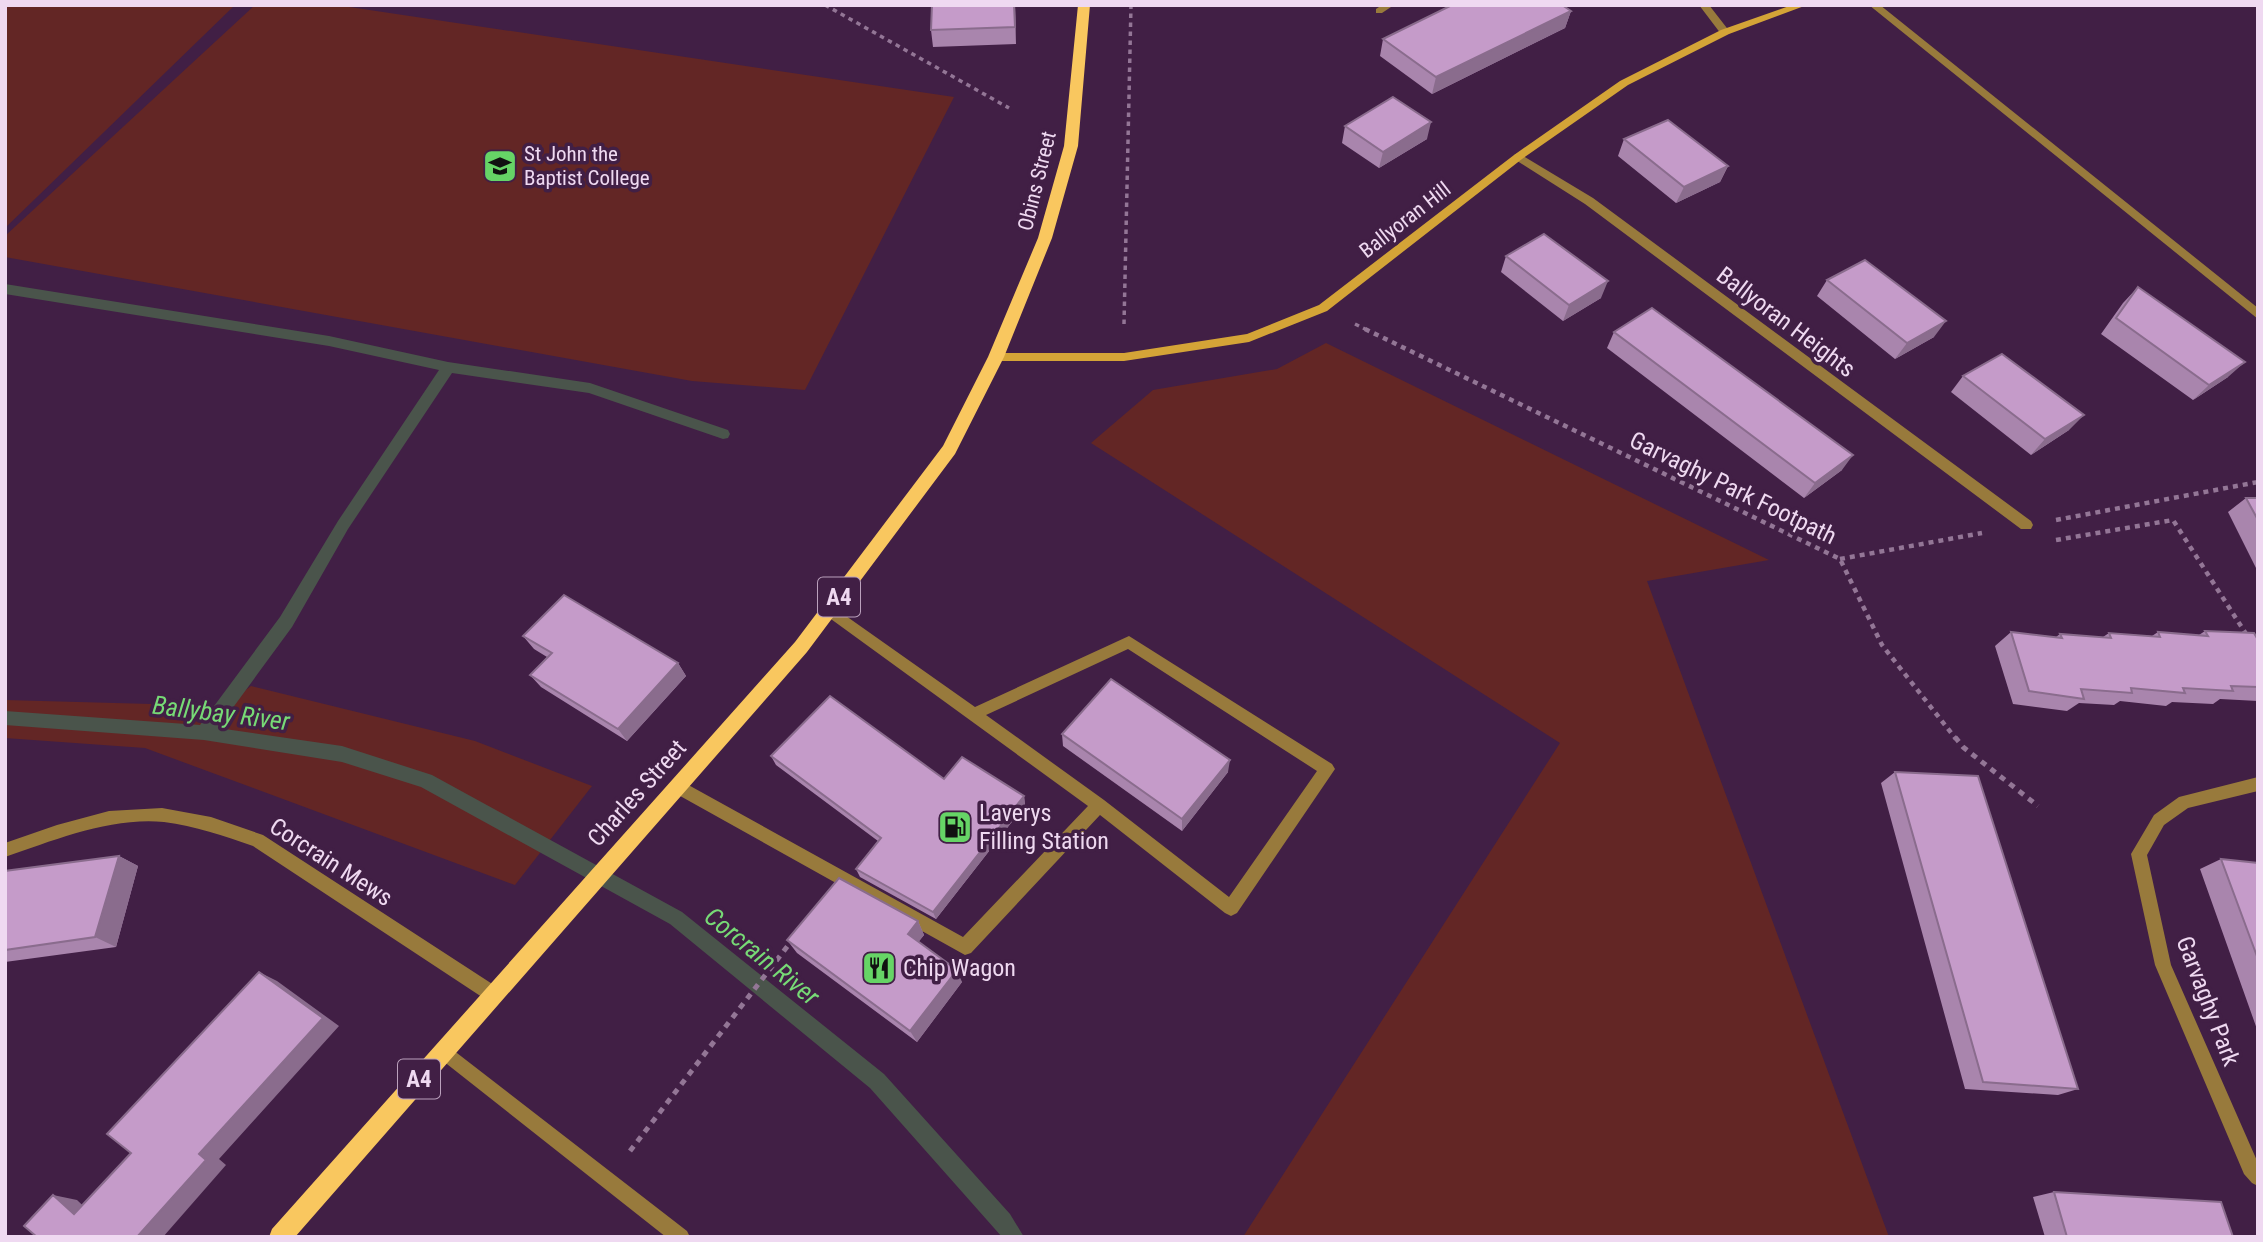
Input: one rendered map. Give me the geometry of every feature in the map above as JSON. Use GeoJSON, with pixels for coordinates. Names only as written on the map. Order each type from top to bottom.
{"type":"FeatureCollection","features":[{"type":"Feature","properties":{"kind":"main road","name":"Obins Street"},"geometry":{"type":"LineString","coordinates":[[996,358],[1045,238],[1071,146],[1084,5]]}},
{"type":"Feature","properties":{"kind":"main road","name":"Charles Street"},"geometry":{"type":"LineString","coordinates":[[288,1232],[444,1051],[802,647],[949,450],[996,358]]}},
{"type":"Feature","properties":{"kind":"street"},"geometry":{"type":"LineString","coordinates":[[1379,11],[1389,5]]}},
{"type":"Feature","properties":{"kind":"street"},"geometry":{"type":"LineString","coordinates":[[1704,5],[1725,32]]}},
{"type":"Feature","properties":{"kind":"street","name":"Ballyoran Hill"},"geometry":{"type":"LineString","coordinates":[[996,358],[1124,357],[1250,338],[1322,308],[1518,157],[1623,83],[1725,32],[1802,5]]}},
{"type":"Feature","properties":{"kind":"street"},"geometry":{"type":"LineString","coordinates":[[1874,5],[2258,315]]}},
{"type":"Feature","properties":{"kind":"street","name":"Ballyoran Heights"},"geometry":{"type":"LineString","coordinates":[[1518,157],[1589,201],[2026,525]]}},
{"type":"Feature","properties":{"kind":"street"},"geometry":{"type":"LineString","coordinates":[[829,610],[1099,805],[1231,908],[1326,769],[1129,642],[974,714]]}},
{"type":"Feature","properties":{"kind":"street","name":"Garvaghy Park"},"geometry":{"type":"LineString","coordinates":[[2258,784],[2184,802],[2160,820],[2139,854],[2163,965],[2250,1168],[2258,1177]]}},
{"type":"Feature","properties":{"kind":"street"},"geometry":{"type":"LineString","coordinates":[[678,787],[965,947],[1099,805]]}},
{"type":"Feature","properties":{"kind":"street","name":"Corcrain Mews"},"geometry":{"type":"LineString","coordinates":[[5,850],[109,818],[162,815],[211,824],[258,840],[494,995]]}},
{"type":"Feature","properties":{"kind":"street"},"geometry":{"type":"LineString","coordinates":[[444,1051],[681,1237]]}},
{"type":"Feature","properties":{"kind":"path"},"geometry":{"type":"LineString","coordinates":[[825,5],[1009,108]]}},
{"type":"Feature","properties":{"kind":"path"},"geometry":{"type":"LineString","coordinates":[[1124,357],[1131,5]]}},
{"type":"Feature","properties":{"kind":"path","name":"Garvaghy Park Footpath"},"geometry":{"type":"LineString","coordinates":[[1322,308],[1840,559],[1882,645],[1963,747],[2038,806]]}},
{"type":"Feature","properties":{"kind":"path"},"geometry":{"type":"LineString","coordinates":[[2044,541],[2173,520],[2251,642]]}},
{"type":"Feature","properties":{"kind":"path"},"geometry":{"type":"LineString","coordinates":[[608,1180],[800,931]]}},
{"type":"Feature","properties":{"kind":"shaded area"},"geometry":{"type":"Polygon","coordinates":[[[5,5],[235,5],[5,228],[5,5]]]}},
{"type":"Feature","properties":{"kind":"shaded area","name":"St John the Baptist College"},"geometry":{"type":"Polygon","coordinates":[[[255,5],[336,5],[954,97],[805,390],[692,381],[5,257],[5,236],[255,5]]]}},
{"type":"Feature","properties":{"kind":"shaded area"},"geometry":{"type":"Polygon","coordinates":[[[1326,343],[1769,560],[1647,581],[1889,1237],[1243,1237],[1560,743],[1091,443],[1153,390],[1277,369],[1326,343]]]}},
{"type":"Feature","properties":{"kind":"shaded area"},"geometry":{"type":"Polygon","coordinates":[[[251,686],[475,741],[592,786],[515,885],[145,748],[5,738],[5,700],[224,706],[251,686]]]}},
{"type":"Feature","properties":{"kind":"building"},"geometry":{"type":"Polygon","coordinates":[[[932,5],[1014,5],[1015,27],[931,30],[932,5]]]}},
{"type":"Feature","properties":{"kind":"building"},"geometry":{"type":"Polygon","coordinates":[[[1452,5],[1562,5],[1571,11],[1436,77],[1383,39],[1452,5]]]}},
{"type":"Feature","properties":{"kind":"building"},"geometry":{"type":"Polygon","coordinates":[[[1393,97],[1431,122],[1383,152],[1345,126],[1393,97]]]}},
{"type":"Feature","properties":{"kind":"building"},"geometry":{"type":"Polygon","coordinates":[[[1668,120],[1728,166],[1684,187],[1624,139],[1668,120]]]}},
{"type":"Feature","properties":{"kind":"building"},"geometry":{"type":"Polygon","coordinates":[[[1544,234],[1608,281],[1569,305],[1506,256],[1544,234]]]}},
{"type":"Feature","properties":{"kind":"building"},"geometry":{"type":"Polygon","coordinates":[[[1865,260],[1946,321],[1907,343],[1827,280],[1865,260]]]}},
{"type":"Feature","properties":{"kind":"building"},"geometry":{"type":"Polygon","coordinates":[[[2138,287],[2245,362],[2209,385],[2116,318],[2138,287]]]}},
{"type":"Feature","properties":{"kind":"building"},"geometry":{"type":"Polygon","coordinates":[[[1652,308],[1853,455],[1815,483],[1614,332],[1652,308]]]}},
{"type":"Feature","properties":{"kind":"building"},"geometry":{"type":"Polygon","coordinates":[[[2002,354],[2084,415],[2045,439],[1963,376],[2002,354]]]}},
{"type":"Feature","properties":{"kind":"building"},"geometry":{"type":"Polygon","coordinates":[[[2246,498],[2258,498],[2258,520],[2246,498]]]}},
{"type":"Feature","properties":{"kind":"building"},"geometry":{"type":"Polygon","coordinates":[[[564,595],[678,663],[618,729],[530,675],[552,653],[523,636],[564,595]]]}},
{"type":"Feature","properties":{"kind":"building"},"geometry":{"type":"Polygon","coordinates":[[[2205,631],[2254,633],[2258,640],[2258,687],[2231,686],[2233,691],[2183,688],[2185,693],[2131,688],[2132,693],[2081,689],[2084,699],[2029,691],[2011,632],[2062,638],[2060,634],[2111,638],[2109,633],[2160,637],[2158,632],[2208,636],[2205,631]]]}},
{"type":"Feature","properties":{"kind":"building"},"geometry":{"type":"Polygon","coordinates":[[[1111,679],[1230,760],[1182,819],[1062,734],[1111,679]]]}},
{"type":"Feature","properties":{"kind":"building"},"geometry":{"type":"Polygon","coordinates":[[[830,696],[944,779],[962,757],[1024,796],[933,912],[856,869],[881,838],[771,756],[830,696]]]}},
{"type":"Feature","properties":{"kind":"building"},"geometry":{"type":"Polygon","coordinates":[[[1895,772],[1978,776],[2078,1089],[1983,1082],[1895,772]]]}},
{"type":"Feature","properties":{"kind":"building"},"geometry":{"type":"Polygon","coordinates":[[[119,856],[95,937],[5,950],[5,871],[119,856]]]}},
{"type":"Feature","properties":{"kind":"building"},"geometry":{"type":"Polygon","coordinates":[[[2221,859],[2258,863],[2258,959],[2221,859]]]}},
{"type":"Feature","properties":{"kind":"building","name":"Chip Wagon"},"geometry":{"type":"Polygon","coordinates":[[[839,878],[918,921],[908,934],[957,970],[910,1031],[787,940],[839,878]]]}},
{"type":"Feature","properties":{"kind":"building"},"geometry":{"type":"Polygon","coordinates":[[[259,972],[323,1018],[199,1154],[206,1160],[137,1237],[37,1237],[24,1226],[53,1195],[74,1214],[131,1153],[107,1134],[259,972]]]}},
{"type":"Feature","properties":{"kind":"building"},"geometry":{"type":"Polygon","coordinates":[[[2054,1192],[2221,1202],[2233,1237],[2067,1237],[2054,1192]]]}},
{"type":"Feature","properties":{"kind":"waterway"},"geometry":{"type":"LineString","coordinates":[[5,289],[329,341],[448,367]]}},
{"type":"Feature","properties":{"kind":"waterway"},"geometry":{"type":"LineString","coordinates":[[204,733],[286,622],[343,525],[448,367]]}},
{"type":"Feature","properties":{"kind":"waterway"},"geometry":{"type":"LineString","coordinates":[[448,367],[590,388],[723,434]]}},
{"type":"Feature","properties":{"kind":"waterway","name":"Ballybay River"},"geometry":{"type":"LineString","coordinates":[[5,718],[204,733]]}},
{"type":"Feature","properties":{"kind":"waterway","name":"Corcrain River"},"geometry":{"type":"LineString","coordinates":[[204,733],[342,754],[426,781],[676,918],[877,1081],[1003,1221],[1014,1237]]}},
{"type":"Feature","properties":{"kind":"place","name":"St John the Baptist College"},"geometry":{"type":"Point","coordinates":[500,166]}},
{"type":"Feature","properties":{"kind":"place","name":"Laverys Filling Station"},"geometry":{"type":"Point","coordinates":[955,827]}},
{"type":"Feature","properties":{"kind":"place","name":"Chip Wagon"},"geometry":{"type":"Point","coordinates":[879,968]}}]}
